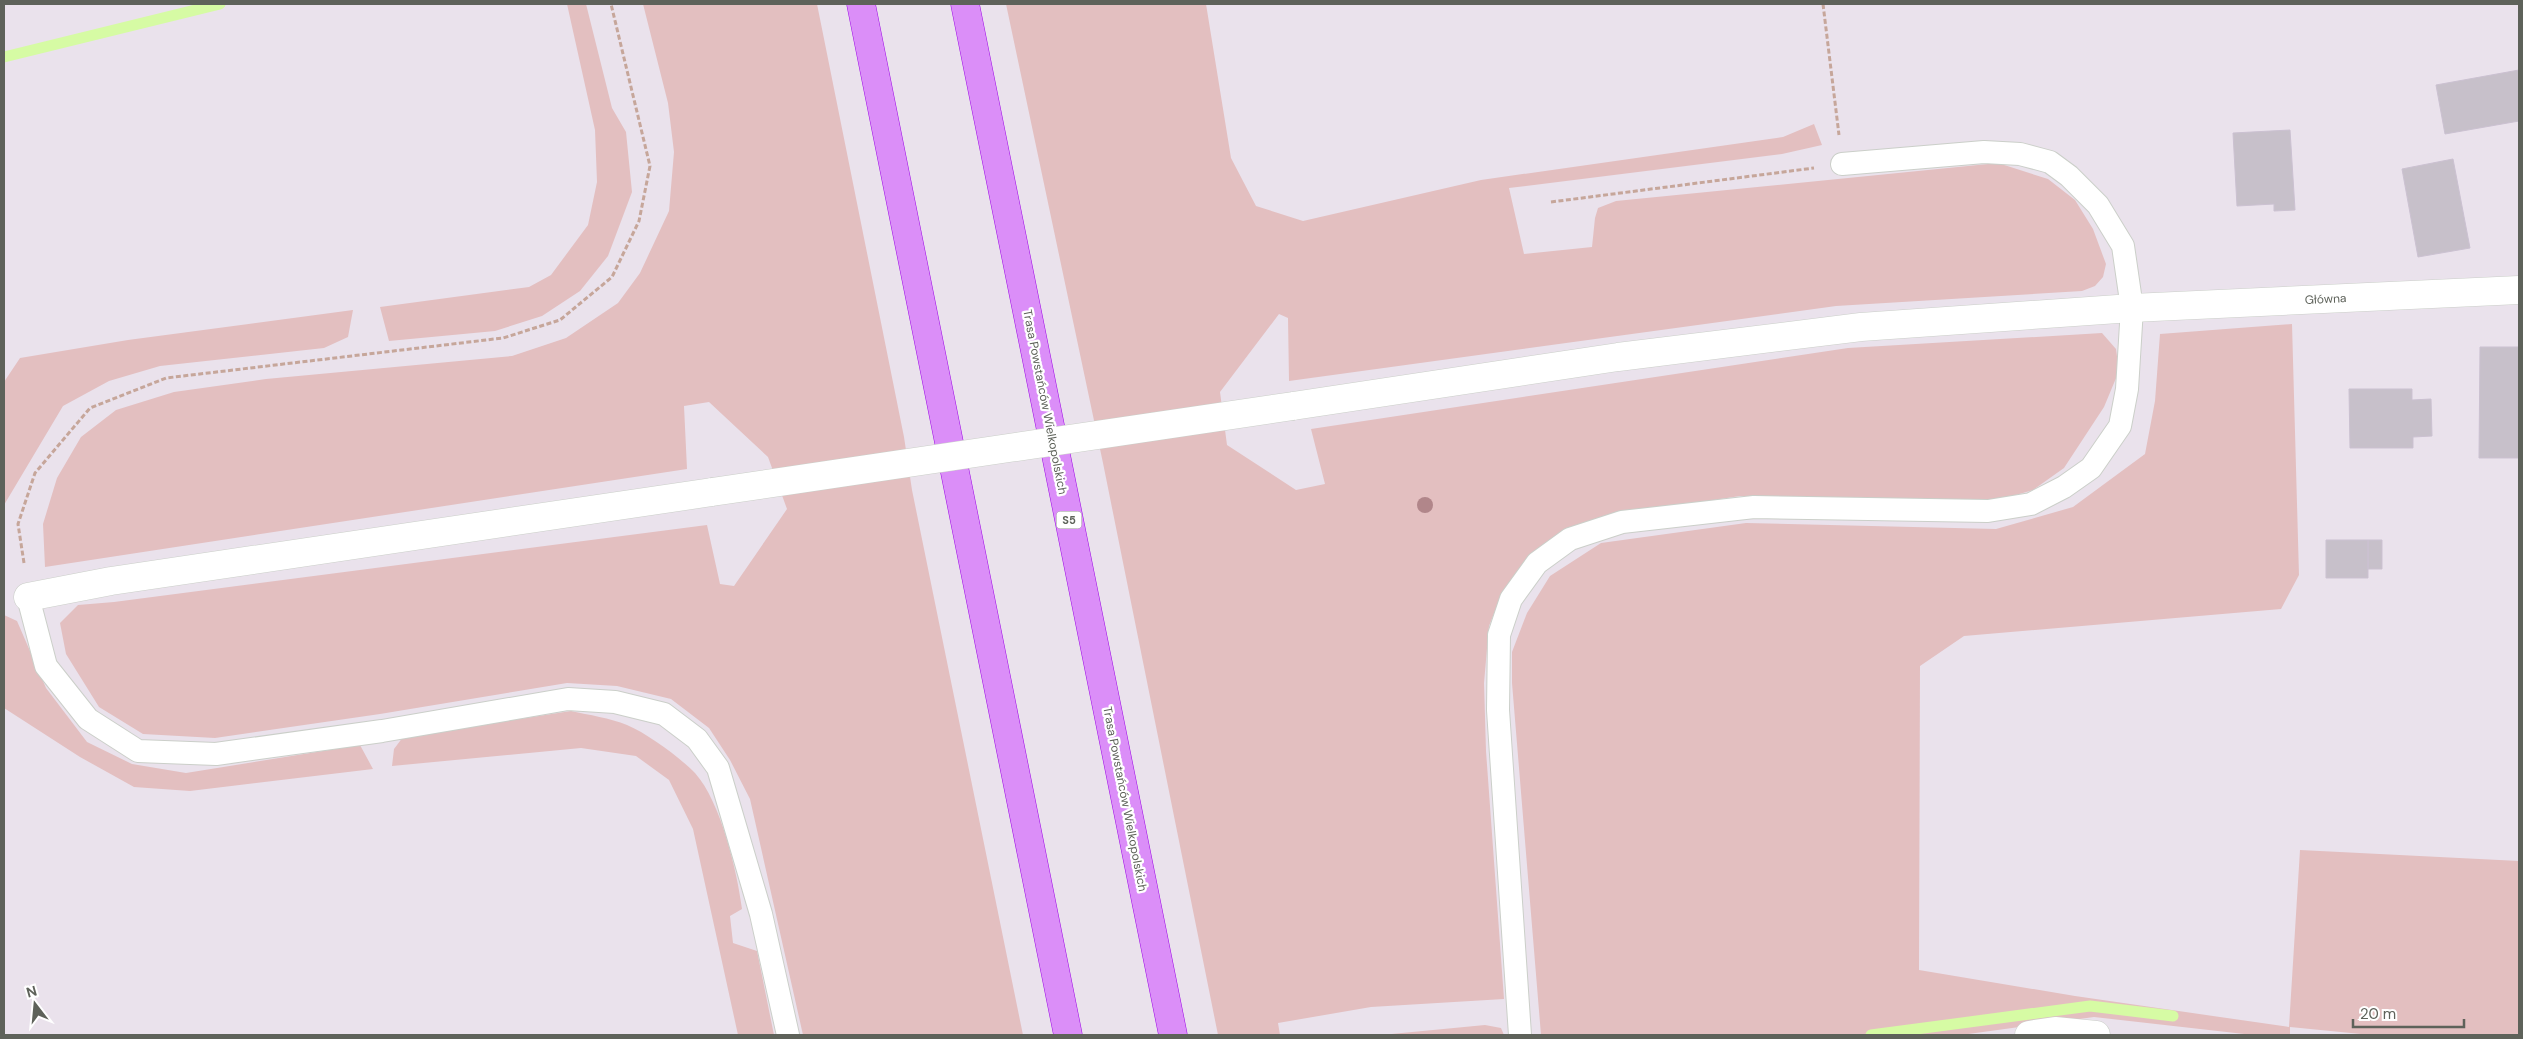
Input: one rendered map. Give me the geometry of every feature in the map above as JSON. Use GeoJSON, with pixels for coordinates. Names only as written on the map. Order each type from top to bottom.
{"type":"FeatureCollection","features":[{"type":"Feature","properties":{"kind":"highway"},"geometry":{"type":"LineString","coordinates":[[860,4],[1068,1035]]}},
{"type":"Feature","properties":{"kind":"highway","name":"Trasa Powstańców Wielkopolskich"},"geometry":{"type":"LineString","coordinates":[[964,4],[1173,1035]]}},
{"type":"Feature","properties":{"kind":"street","name":"Główna"},"geometry":{"type":"LineString","coordinates":[[28,597],[111,581],[1618,358],[1861,327],[2132,308],[2519,290]]}},
{"type":"Feature","properties":{"kind":"street"},"geometry":{"type":"LineString","coordinates":[[2029,1035],[2055,1031],[2096,1035]]}},
{"type":"Feature","properties":{"kind":"lane"},"geometry":{"type":"LineString","coordinates":[[1520,1035],[1498,710],[1498,659],[1499,634],[1511,599],[1537,563],[1570,540],[1622,522],[1754,507],[1988,511],[2031,504],[2064,487],[2091,468],[2120,426],[2127,389],[2132,308],[2123,246],[2098,205],[2069,176],[2050,162],[2020,154],[1984,152],[1842,164]]}},
{"type":"Feature","properties":{"kind":"lane"},"geometry":{"type":"LineString","coordinates":[[28,597],[46,666],[88,720],[138,751],[216,754],[382,731],[568,699],[614,702],[664,714],[697,740],[718,768],[761,914],[788,1035]]}},
{"type":"Feature","properties":{"kind":"path"},"geometry":{"type":"LineString","coordinates":[[28,597],[18,524],[35,473],[90,408],[166,378],[503,338],[560,320],[612,276],[639,221],[650,166],[611,4]]}},
{"type":"Feature","properties":{"kind":"path"},"geometry":{"type":"LineString","coordinates":[[1552,202],[1842,164],[1823,4]]}},
{"type":"Feature","properties":{"kind":"shaded area"},"geometry":{"type":"Polygon","coordinates":[[[567,4],[586,4],[612,108],[626,132],[632,192],[608,256],[580,291],[542,316],[495,331],[389,341],[380,307],[529,287],[551,275],[588,225],[597,182],[595,130],[567,4]]]}},
{"type":"Feature","properties":{"kind":"shaded area"},"geometry":{"type":"Polygon","coordinates":[[[643,4],[817,4],[904,437],[912,490],[1023,1035],[803,1035],[750,799],[730,760],[709,728],[671,699],[617,686],[567,683],[380,714],[215,738],[143,734],[99,707],[66,654],[60,623],[78,605],[114,602],[707,525],[720,584],[734,586],[787,509],[768,457],[709,402],[684,406],[687,469],[45,567],[43,524],[57,478],[81,437],[116,410],[174,392],[266,379],[512,356],[566,338],[618,303],[640,273],[669,211],[674,152],[668,103],[643,4]]]}},
{"type":"Feature","properties":{"kind":"shaded area"},"geometry":{"type":"Polygon","coordinates":[[[1006,4],[1206,4],[1231,158],[1256,206],[1303,221],[1481,180],[1783,137],[1814,124],[1822,145],[1782,154],[1509,188],[1524,254],[1592,247],[1598,208],[1616,201],[1998,163],[2048,179],[2075,200],[2093,229],[2106,264],[2103,277],[2095,286],[2082,291],[1836,306],[1289,381],[1288,318],[1279,314],[1220,392],[1227,445],[1296,490],[1325,484],[1311,429],[1848,348],[2102,333],[2116,349],[2119,371],[2104,407],[2064,468],[2033,490],[1999,500],[1968,502],[1740,496],[1609,516],[1503,591],[1489,626],[1484,683],[1486,751],[1504,999],[1371,1007],[1278,1023],[1280,1035],[1218,1035],[1103,463],[1006,4]]]}},
{"type":"Feature","properties":{"kind":"shaded area"},"geometry":{"type":"Polygon","coordinates":[[[353,310],[348,337],[324,348],[160,366],[109,381],[63,406],[4,505],[4,382],[20,358],[128,340],[353,310]]]}},
{"type":"Feature","properties":{"kind":"shaded area"},"geometry":{"type":"Polygon","coordinates":[[[2292,324],[2299,575],[2281,609],[1964,636],[1920,666],[1919,970],[2075,996],[2289,1027],[2300,850],[2519,861],[2519,1035],[2371,1035],[2290,1027],[2290,1035],[2253,1035],[2094,1017],[1961,1035],[1541,1035],[1512,683],[1512,652],[1527,613],[1550,576],[1601,543],[1746,523],[1996,529],[2073,507],[2145,454],[2155,401],[2160,334],[2292,324]]]}},
{"type":"Feature","properties":{"kind":"shaded area"},"geometry":{"type":"Polygon","coordinates":[[[4,615],[17,621],[46,688],[87,742],[132,764],[186,773],[360,745],[373,769],[190,791],[134,787],[80,757],[4,708],[4,615]]]}},
{"type":"Feature","properties":{"kind":"shaded area"},"geometry":{"type":"Polygon","coordinates":[[[571,711],[614,720],[635,729],[680,760],[695,773],[704,786],[713,801],[720,819],[732,857],[740,893],[742,909],[730,916],[733,943],[757,951],[774,1035],[738,1035],[693,829],[669,780],[636,756],[581,748],[392,766],[394,749],[403,737],[571,711]]]}},
{"type":"Feature","properties":{"kind":"shaded area"},"geometry":{"type":"Polygon","coordinates":[[[1485,1025],[1501,1028],[1504,1035],[1381,1035],[1485,1025]]]}},
{"type":"Feature","properties":{"kind":"building"},"geometry":{"type":"Polygon","coordinates":[[[2519,70],[2519,121],[2445,134],[2436,85],[2519,70]]]}},
{"type":"Feature","properties":{"kind":"building"},"geometry":{"type":"Polygon","coordinates":[[[2290,130],[2295,210],[2274,211],[2274,204],[2237,206],[2233,133],[2290,130]]]}},
{"type":"Feature","properties":{"kind":"building"},"geometry":{"type":"Polygon","coordinates":[[[2453,159],[2470,248],[2418,257],[2402,169],[2453,159]]]}},
{"type":"Feature","properties":{"kind":"building"},"geometry":{"type":"Polygon","coordinates":[[[2480,347],[2519,347],[2519,458],[2479,458],[2480,347]]]}},
{"type":"Feature","properties":{"kind":"building"},"geometry":{"type":"Polygon","coordinates":[[[2349,389],[2412,389],[2412,400],[2431,399],[2432,436],[2413,437],[2413,448],[2350,448],[2349,389]]]}},
{"type":"Feature","properties":{"kind":"building"},"geometry":{"type":"Polygon","coordinates":[[[2326,540],[2368,540],[2368,578],[2326,578],[2326,540]]]}},
{"type":"Feature","properties":{"kind":"building"},"geometry":{"type":"Polygon","coordinates":[[[2368,540],[2382,540],[2382,569],[2368,569],[2368,540]]]}},
{"type":"Feature","properties":{"kind":"waterway"},"geometry":{"type":"LineString","coordinates":[[4,57],[220,4]]}},
{"type":"Feature","properties":{"kind":"waterway"},"geometry":{"type":"LineString","coordinates":[[1871,1035],[2090,1006],[2173,1016]]}}]}
